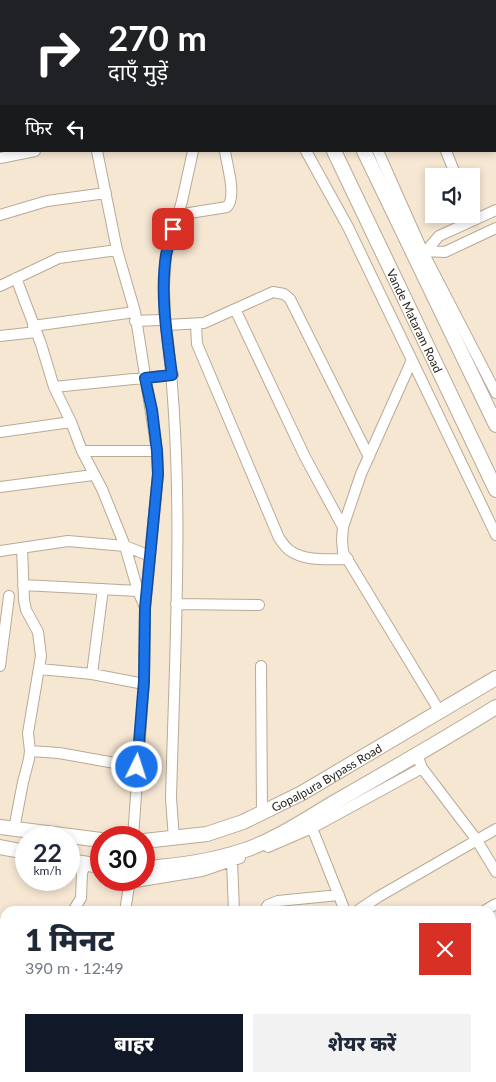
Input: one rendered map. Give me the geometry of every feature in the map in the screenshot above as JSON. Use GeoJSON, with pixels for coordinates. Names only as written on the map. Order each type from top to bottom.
{"type":"FeatureCollection","features":[{"type":"Feature","properties":{"kind":"street"},"geometry":{"type":"LineString","coordinates":[[0,158],[31,152]]}},
{"type":"Feature","properties":{"kind":"street"},"geometry":{"type":"LineString","coordinates":[[97,152],[143,357],[157,451],[158,474],[145,608],[144,684],[134,826]]}},
{"type":"Feature","properties":{"kind":"street"},"geometry":{"type":"LineString","coordinates":[[174,839],[171,798],[177,469],[172,375],[164,286],[166,255],[182,201],[193,152]]}},
{"type":"Feature","properties":{"kind":"street"},"geometry":{"type":"LineString","coordinates":[[177,215],[227,207],[230,203],[232,194],[224,152]]}},
{"type":"Feature","properties":{"kind":"street"},"geometry":{"type":"LineString","coordinates":[[307,152],[348,227],[496,535]]}},
{"type":"Feature","properties":{"kind":"street","name":"Vande Mataram Road"},"geometry":{"type":"LineString","coordinates":[[334,152],[496,490]]}},
{"type":"Feature","properties":{"kind":"street"},"geometry":{"type":"LineString","coordinates":[[365,152],[496,393]]}},
{"type":"Feature","properties":{"kind":"street"},"geometry":{"type":"LineString","coordinates":[[378,152],[496,425]]}},
{"type":"Feature","properties":{"kind":"street"},"geometry":{"type":"LineString","coordinates":[[446,152],[453,168]]}},
{"type":"Feature","properties":{"kind":"street"},"geometry":{"type":"LineString","coordinates":[[0,215],[47,201],[106,193]]}},
{"type":"Feature","properties":{"kind":"street"},"geometry":{"type":"LineString","coordinates":[[480,215],[496,210]]}},
{"type":"Feature","properties":{"kind":"street"},"geometry":{"type":"LineString","coordinates":[[421,253],[439,236],[461,223]]}},
{"type":"Feature","properties":{"kind":"street"},"geometry":{"type":"LineString","coordinates":[[421,253],[445,252],[496,228]]}},
{"type":"Feature","properties":{"kind":"street"},"geometry":{"type":"LineString","coordinates":[[0,286],[59,258],[118,250]]}},
{"type":"Feature","properties":{"kind":"street"},"geometry":{"type":"LineString","coordinates":[[16,278],[54,387],[93,475],[102,490],[125,546],[145,608]]}},
{"type":"Feature","properties":{"kind":"street"},"geometry":{"type":"LineString","coordinates":[[0,336],[35,329],[135,317],[166,322],[204,323],[273,292],[284,294],[290,299],[369,457]]}},
{"type":"Feature","properties":{"kind":"street"},"geometry":{"type":"LineString","coordinates":[[235,309],[305,457],[343,527]]}},
{"type":"Feature","properties":{"kind":"street"},"geometry":{"type":"LineString","coordinates":[[196,324],[197,344],[279,538],[288,550],[298,555],[317,559],[348,559]]}},
{"type":"Feature","properties":{"kind":"street"},"geometry":{"type":"LineString","coordinates":[[412,360],[369,457],[343,527],[342,540],[343,552],[440,712]]}},
{"type":"Feature","properties":{"kind":"street"},"geometry":{"type":"LineString","coordinates":[[54,387],[172,375]]}},
{"type":"Feature","properties":{"kind":"street"},"geometry":{"type":"LineString","coordinates":[[0,432],[71,422]]}},
{"type":"Feature","properties":{"kind":"street"},"geometry":{"type":"LineString","coordinates":[[82,451],[157,451]]}},
{"type":"Feature","properties":{"kind":"street"},"geometry":{"type":"LineString","coordinates":[[0,487],[93,475]]}},
{"type":"Feature","properties":{"kind":"street"},"geometry":{"type":"LineString","coordinates":[[0,551],[68,541],[125,546],[150,556]]}},
{"type":"Feature","properties":{"kind":"street"},"geometry":{"type":"LineString","coordinates":[[14,829],[30,751],[28,733],[40,669],[38,632],[26,610],[24,600],[22,548]]}},
{"type":"Feature","properties":{"kind":"street"},"geometry":{"type":"LineString","coordinates":[[23,585],[138,590]]}},
{"type":"Feature","properties":{"kind":"street"},"geometry":{"type":"LineString","coordinates":[[92,674],[104,589]]}},
{"type":"Feature","properties":{"kind":"street"},"geometry":{"type":"LineString","coordinates":[[0,666],[9,596]]}},
{"type":"Feature","properties":{"kind":"street"},"geometry":{"type":"LineString","coordinates":[[176,604],[259,605]]}},
{"type":"Feature","properties":{"kind":"street"},"geometry":{"type":"LineString","coordinates":[[262,666],[262,813]]}},
{"type":"Feature","properties":{"kind":"street"},"geometry":{"type":"LineString","coordinates":[[40,669],[92,674],[144,684]]}},
{"type":"Feature","properties":{"kind":"street","name":"Gopalpura Bypass Road"},"geometry":{"type":"LineString","coordinates":[[155,840],[207,834],[243,822],[262,813],[302,792],[496,678]]}},
{"type":"Feature","properties":{"kind":"street","name":"Gopalpura Bypass Road"},"geometry":{"type":"LineString","coordinates":[[155,867],[180,866],[245,850],[272,838],[417,755],[496,707]]}},
{"type":"Feature","properties":{"kind":"street"},"geometry":{"type":"LineString","coordinates":[[30,751],[59,753],[137,767]]}},
{"type":"Feature","properties":{"kind":"street"},"geometry":{"type":"LineString","coordinates":[[417,755],[422,768],[476,839],[496,872]]}},
{"type":"Feature","properties":{"kind":"street"},"geometry":{"type":"LineString","coordinates":[[155,878],[202,871],[256,852],[312,828],[422,768]]}},
{"type":"Feature","properties":{"kind":"street"},"geometry":{"type":"LineString","coordinates":[[0,827],[90,839]]}},
{"type":"Feature","properties":{"kind":"street"},"geometry":{"type":"LineString","coordinates":[[312,828],[343,906]]}},
{"type":"Feature","properties":{"kind":"street"},"geometry":{"type":"LineString","coordinates":[[365,906],[476,839],[496,829]]}},
{"type":"Feature","properties":{"kind":"street"},"geometry":{"type":"LineString","coordinates":[[0,846],[15,849]]}},
{"type":"Feature","properties":{"kind":"street"},"geometry":{"type":"LineString","coordinates":[[232,861],[234,906]]}},
{"type":"Feature","properties":{"kind":"street"},"geometry":{"type":"LineString","coordinates":[[80,864],[90,865]]}},
{"type":"Feature","properties":{"kind":"street"},"geometry":{"type":"LineString","coordinates":[[76,906],[81,898],[82,873],[85,865]]}},
{"type":"Feature","properties":{"kind":"street"},"geometry":{"type":"LineString","coordinates":[[127,906],[129,891]]}},
{"type":"Feature","properties":{"kind":"street"},"geometry":{"type":"LineString","coordinates":[[268,906],[278,901],[338,895]]}},
{"type":"Feature","properties":{"kind":"route"},"geometry":{"type":"LineString","coordinates":[[137,767],[144,681],[145,608],[158,474],[152,410],[145,378],[172,375],[165,318],[164,286],[166,255],[173,229]]}}]}
